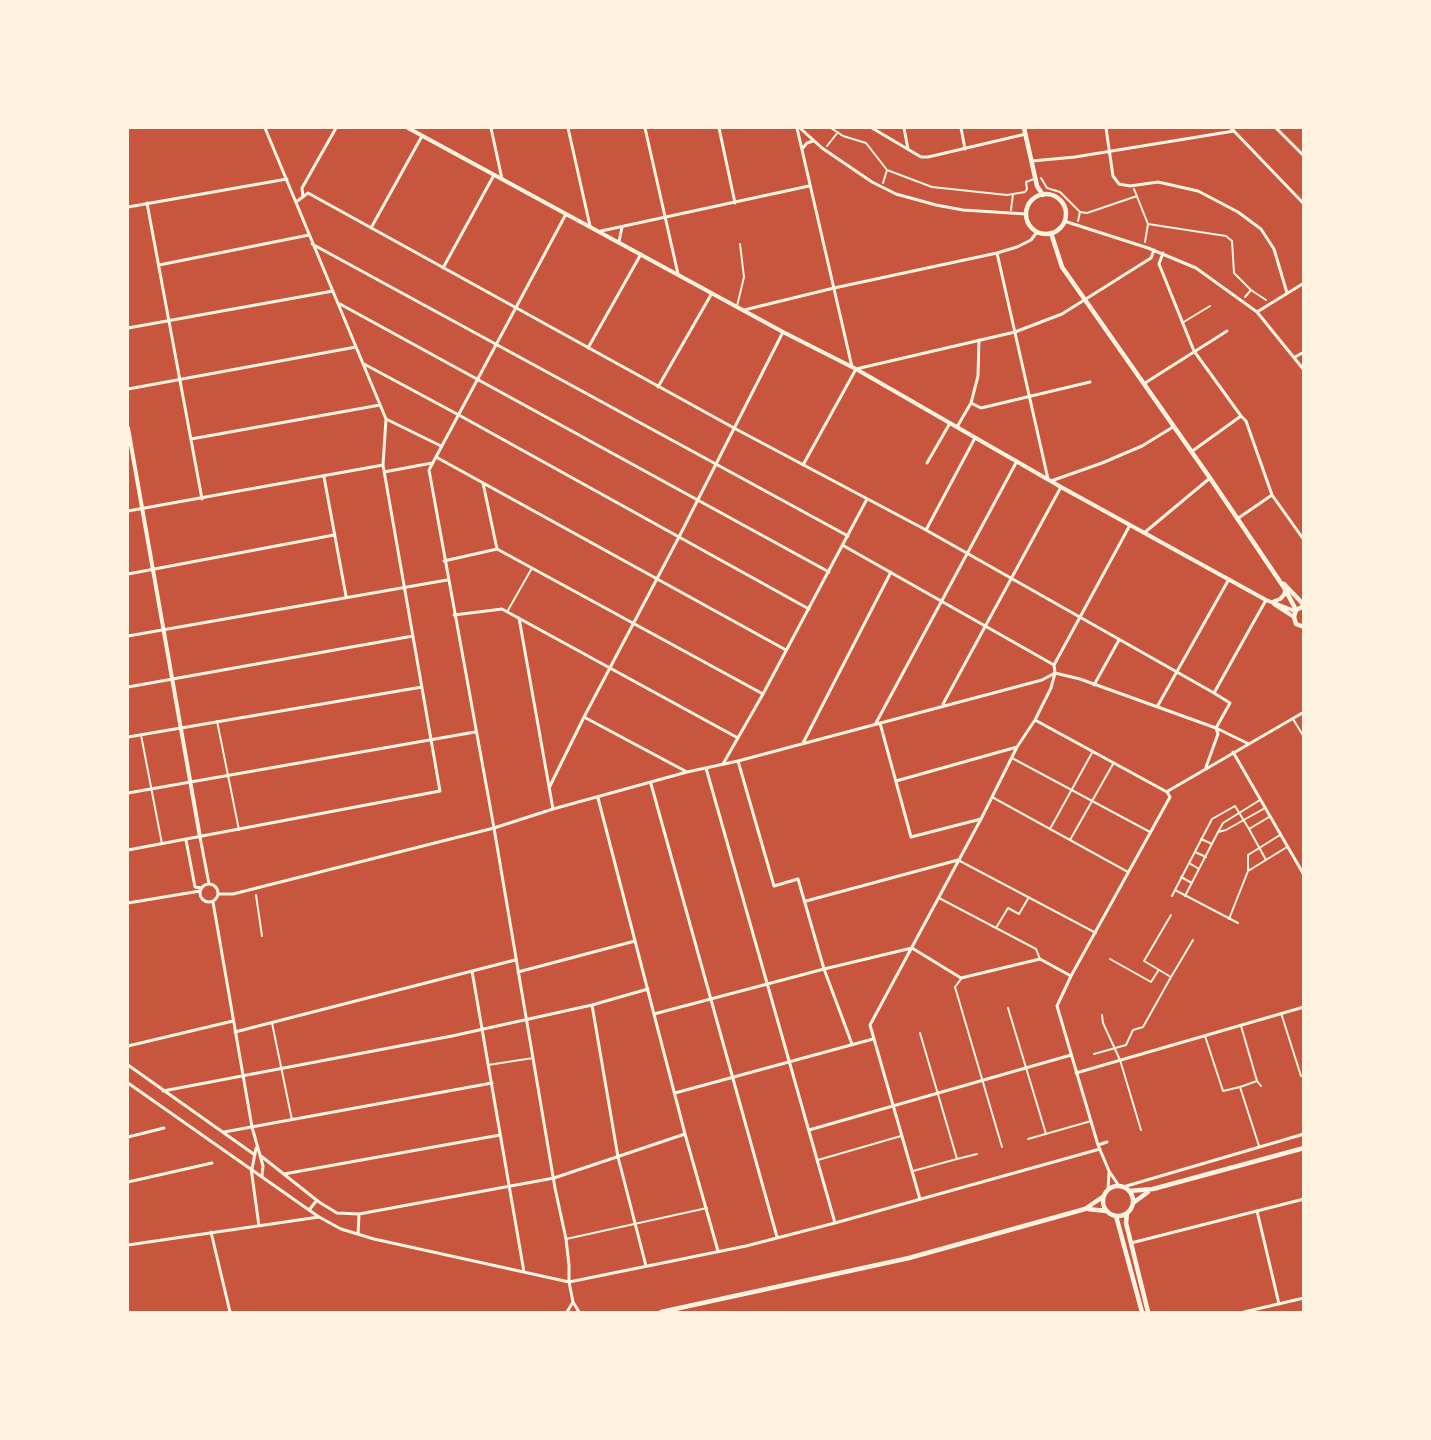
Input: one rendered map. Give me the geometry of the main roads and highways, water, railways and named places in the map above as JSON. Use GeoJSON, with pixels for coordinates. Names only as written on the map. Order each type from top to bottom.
{"type":"FeatureCollection","features":[{"type":"Feature","properties":{"kind":"main road"},"geometry":{"type":"LineString","coordinates":[[1024,128],[1037,186],[1043,195]]}},
{"type":"Feature","properties":{"kind":"main road"},"geometry":{"type":"LineString","coordinates":[[1043,195],[1056,197],[1064,208],[1064,221],[1051,233],[1037,232],[1029,224],[1026,214],[1029,203],[1037,196],[1043,195]]}},
{"type":"Feature","properties":{"kind":"main road"},"geometry":{"type":"LineString","coordinates":[[1051,233],[1062,267],[1210,478],[1285,589],[1296,610]]}},
{"type":"Feature","properties":{"kind":"main road"},"geometry":{"type":"LineString","coordinates":[[1271,569],[1304,605],[1296,610],[1294,617],[1296,624],[1304,627]]}},
{"type":"Feature","properties":{"kind":"main road"},"geometry":{"type":"LineString","coordinates":[[661,1312],[909,1258],[1085,1209],[1104,1196],[1108,1190],[1121,1187],[1129,1191],[1153,1189],[1304,1148]]}},
{"type":"Feature","properties":{"kind":"main road"},"geometry":{"type":"LineString","coordinates":[[1085,1209],[1107,1211],[1116,1216],[1126,1213],[1139,1197],[1153,1189]]}},
{"type":"Feature","properties":{"kind":"main road"},"geometry":{"type":"LineString","coordinates":[[1129,1191],[1132,1205]]}},
{"type":"Feature","properties":{"kind":"main road"},"geometry":{"type":"LineString","coordinates":[[1104,1196],[1103,1204],[1107,1211]]}},
{"type":"Feature","properties":{"kind":"main road"},"geometry":{"type":"LineString","coordinates":[[1126,1213],[1126,1223],[1148,1312]]}},
{"type":"Feature","properties":{"kind":"main road"},"geometry":{"type":"LineString","coordinates":[[1116,1216],[1142,1312]]}}]}
